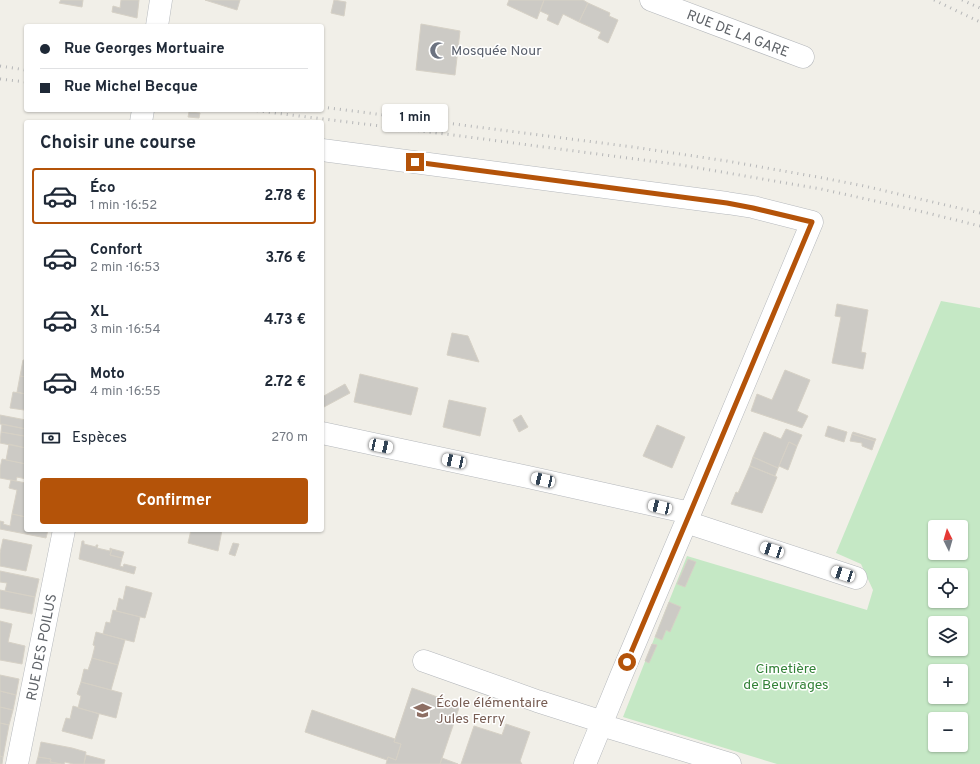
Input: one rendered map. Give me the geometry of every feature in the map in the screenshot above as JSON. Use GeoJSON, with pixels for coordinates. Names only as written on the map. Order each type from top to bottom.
{"type":"FeatureCollection","features":[{"type":"Feature","properties":{"kind":"street"},"geometry":{"type":"LineString","coordinates":[[156,24],[161,0]]}},
{"type":"Feature","properties":{"kind":"street","name":"RUE DE LA GARE"},"geometry":{"type":"LineString","coordinates":[[651,0],[803,57]]}},
{"type":"Feature","properties":{"kind":"street"},"geometry":{"type":"LineString","coordinates":[[324,150],[727,203],[812,222],[585,764]]}},
{"type":"Feature","properties":{"kind":"street"},"geometry":{"type":"LineString","coordinates":[[324,433],[528,477],[688,518],[856,578]]}},
{"type":"Feature","properties":{"kind":"street","name":"RUE DES POILUS"},"geometry":{"type":"LineString","coordinates":[[17,764],[64,532]]}},
{"type":"Feature","properties":{"kind":"street"},"geometry":{"type":"LineString","coordinates":[[424,661],[602,724],[730,764]]}},
{"type":"Feature","properties":{"kind":"green space","name":"Cimetière de Beuvrages"},"geometry":{"type":"Polygon","coordinates":[[[941,301],[980,308],[980,764],[777,764],[623,717],[687,556],[867,610],[873,590],[861,564],[836,553],[941,301]]]}},
{"type":"Feature","properties":{"kind":"building"},"geometry":{"type":"Polygon","coordinates":[[[61,0],[83,0],[82,7],[59,3],[61,0]]]}},
{"type":"Feature","properties":{"kind":"building"},"geometry":{"type":"Polygon","coordinates":[[[121,0],[139,0],[137,18],[112,12],[113,6],[120,8],[121,0]]]}},
{"type":"Feature","properties":{"kind":"building"},"geometry":{"type":"Polygon","coordinates":[[[205,0],[240,0],[237,10],[205,0]]]}},
{"type":"Feature","properties":{"kind":"building"},"geometry":{"type":"Polygon","coordinates":[[[334,0],[346,2],[344,16],[331,13],[334,0]]]}},
{"type":"Feature","properties":{"kind":"building"},"geometry":{"type":"Polygon","coordinates":[[[509,0],[544,0],[537,19],[507,5],[509,0]]]}},
{"type":"Feature","properties":{"kind":"building"},"geometry":{"type":"Polygon","coordinates":[[[544,0],[583,0],[588,3],[579,22],[563,14],[558,25],[547,20],[549,15],[540,11],[544,0]]]}},
{"type":"Feature","properties":{"kind":"building"},"geometry":{"type":"Polygon","coordinates":[[[588,3],[610,13],[609,16],[618,20],[608,43],[598,38],[601,32],[579,22],[588,3]]]}},
{"type":"Feature","properties":{"kind":"building","name":"Mosquée Nour"},"geometry":{"type":"Polygon","coordinates":[[[421,24],[460,31],[455,75],[416,70],[421,24]]]}},
{"type":"Feature","properties":{"kind":"building"},"geometry":{"type":"Polygon","coordinates":[[[189,112],[200,113],[199,118],[188,117],[189,112]]]}},
{"type":"Feature","properties":{"kind":"building"},"geometry":{"type":"Polygon","coordinates":[[[837,304],[868,310],[861,352],[866,353],[863,369],[832,363],[841,317],[835,316],[837,304]]]}},
{"type":"Feature","properties":{"kind":"building"},"geometry":{"type":"Polygon","coordinates":[[[452,333],[468,336],[479,362],[447,355],[452,333]]]}},
{"type":"Feature","properties":{"kind":"building"},"geometry":{"type":"Polygon","coordinates":[[[23,360],[24,360],[24,377],[20,376],[23,360]]]}},
{"type":"Feature","properties":{"kind":"building"},"geometry":{"type":"Polygon","coordinates":[[[785,370],[810,380],[797,411],[808,416],[802,428],[751,411],[757,394],[772,400],[785,370]]]}},
{"type":"Feature","properties":{"kind":"building"},"geometry":{"type":"Polygon","coordinates":[[[360,374],[418,388],[411,415],[354,402],[360,374]]]}},
{"type":"Feature","properties":{"kind":"building"},"geometry":{"type":"Polygon","coordinates":[[[20,376],[24,377],[24,394],[17,392],[20,376]]]}},
{"type":"Feature","properties":{"kind":"building"},"geometry":{"type":"Polygon","coordinates":[[[345,384],[350,393],[324,407],[324,396],[345,384]]]}},
{"type":"Feature","properties":{"kind":"building"},"geometry":{"type":"Polygon","coordinates":[[[13,392],[24,394],[24,410],[10,408],[13,392]]]}},
{"type":"Feature","properties":{"kind":"building"},"geometry":{"type":"Polygon","coordinates":[[[449,400],[486,408],[480,436],[443,427],[449,400]]]}},
{"type":"Feature","properties":{"kind":"building"},"geometry":{"type":"Polygon","coordinates":[[[0,415],[24,420],[24,429],[0,424],[0,415]]]}},
{"type":"Feature","properties":{"kind":"building"},"geometry":{"type":"Polygon","coordinates":[[[521,415],[528,427],[519,432],[513,420],[521,415]]]}},
{"type":"Feature","properties":{"kind":"building"},"geometry":{"type":"Polygon","coordinates":[[[2,424],[24,429],[24,436],[1,432],[2,424]]]}},
{"type":"Feature","properties":{"kind":"building"},"geometry":{"type":"Polygon","coordinates":[[[657,425],[685,437],[672,468],[643,456],[657,425]]]}},
{"type":"Feature","properties":{"kind":"building"},"geometry":{"type":"Polygon","coordinates":[[[828,426],[847,432],[844,442],[825,436],[828,426]]]}},
{"type":"Feature","properties":{"kind":"building"},"geometry":{"type":"Polygon","coordinates":[[[786,429],[802,435],[797,446],[789,442],[778,468],[753,457],[764,432],[781,439],[786,429]]]}},
{"type":"Feature","properties":{"kind":"building"},"geometry":{"type":"Polygon","coordinates":[[[1,432],[24,436],[24,448],[0,443],[1,432]]]}},
{"type":"Feature","properties":{"kind":"building"},"geometry":{"type":"Polygon","coordinates":[[[853,432],[876,439],[875,441],[852,434],[853,432]]]}},
{"type":"Feature","properties":{"kind":"building"},"geometry":{"type":"Polygon","coordinates":[[[852,434],[875,441],[872,450],[862,446],[862,443],[850,441],[852,434]]]}},
{"type":"Feature","properties":{"kind":"building"},"geometry":{"type":"Polygon","coordinates":[[[789,442],[797,446],[788,470],[779,466],[789,442]]]}},
{"type":"Feature","properties":{"kind":"building"},"geometry":{"type":"Polygon","coordinates":[[[9,444],[24,448],[24,464],[6,460],[9,444]]]}},
{"type":"Feature","properties":{"kind":"building"},"geometry":{"type":"Polygon","coordinates":[[[753,457],[778,468],[775,476],[750,466],[753,457]]]}},
{"type":"Feature","properties":{"kind":"building"},"geometry":{"type":"Polygon","coordinates":[[[2,459],[24,464],[24,479],[17,477],[16,481],[0,478],[2,459]]]}},
{"type":"Feature","properties":{"kind":"building"},"geometry":{"type":"Polygon","coordinates":[[[750,466],[777,477],[762,513],[731,504],[736,492],[738,493],[750,466]]]}},
{"type":"Feature","properties":{"kind":"building"},"geometry":{"type":"Polygon","coordinates":[[[11,480],[24,483],[24,517],[12,514],[17,490],[9,488],[11,480]]]}},
{"type":"Feature","properties":{"kind":"building"},"geometry":{"type":"Polygon","coordinates":[[[12,514],[24,517],[24,532],[48,532],[46,538],[0,529],[0,521],[4,522],[3,524],[10,526],[12,514]]]}},
{"type":"Feature","properties":{"kind":"building"},"geometry":{"type":"Polygon","coordinates":[[[191,532],[222,532],[218,551],[188,543],[191,532]]]}},
{"type":"Feature","properties":{"kind":"building"},"geometry":{"type":"Polygon","coordinates":[[[3,539],[32,545],[26,571],[0,566],[0,553],[3,539]]]}},
{"type":"Feature","properties":{"kind":"building"},"geometry":{"type":"Polygon","coordinates":[[[82,541],[84,541],[84,544],[96,547],[96,545],[98,545],[97,548],[110,551],[110,548],[112,549],[110,555],[122,558],[120,566],[123,567],[124,564],[136,567],[134,574],[79,559],[82,541]]]}},
{"type":"Feature","properties":{"kind":"building"},"geometry":{"type":"Polygon","coordinates":[[[233,543],[239,544],[235,556],[229,554],[233,543]]]}},
{"type":"Feature","properties":{"kind":"building"},"geometry":{"type":"Polygon","coordinates":[[[112,549],[124,552],[122,558],[110,555],[112,549]]]}},
{"type":"Feature","properties":{"kind":"building"},"geometry":{"type":"Polygon","coordinates":[[[688,559],[696,562],[685,587],[677,584],[688,559]]]}},
{"type":"Feature","properties":{"kind":"building"},"geometry":{"type":"Polygon","coordinates":[[[0,571],[39,579],[35,597],[5,591],[7,583],[0,582],[0,571]]]}},
{"type":"Feature","properties":{"kind":"building"},"geometry":{"type":"Polygon","coordinates":[[[126,586],[152,593],[145,618],[116,611],[119,598],[123,600],[126,586]]]}},
{"type":"Feature","properties":{"kind":"building"},"geometry":{"type":"Polygon","coordinates":[[[0,590],[35,597],[32,614],[0,608],[0,590]]]}},
{"type":"Feature","properties":{"kind":"building"},"geometry":{"type":"Polygon","coordinates":[[[669,602],[681,607],[670,632],[666,630],[662,640],[655,637],[669,602]]]}},
{"type":"Feature","properties":{"kind":"building"},"geometry":{"type":"Polygon","coordinates":[[[113,610],[140,617],[134,642],[103,634],[106,622],[110,623],[113,610]]]}},
{"type":"Feature","properties":{"kind":"building"},"geometry":{"type":"Polygon","coordinates":[[[0,621],[12,624],[8,642],[25,646],[22,664],[0,660],[0,621]]]}},
{"type":"Feature","properties":{"kind":"building"},"geometry":{"type":"Polygon","coordinates":[[[96,632],[125,640],[118,665],[92,658],[96,632]]]}},
{"type":"Feature","properties":{"kind":"building"},"geometry":{"type":"Polygon","coordinates":[[[652,644],[657,645],[649,663],[645,661],[652,644]]]}},
{"type":"Feature","properties":{"kind":"building"},"geometry":{"type":"Polygon","coordinates":[[[92,658],[118,665],[111,690],[81,682],[84,669],[88,670],[92,658]]]}},
{"type":"Feature","properties":{"kind":"building"},"geometry":{"type":"Polygon","coordinates":[[[0,675],[19,679],[16,695],[0,691],[0,675]]]}},
{"type":"Feature","properties":{"kind":"building"},"geometry":{"type":"Polygon","coordinates":[[[81,682],[122,693],[116,718],[78,708],[81,696],[77,694],[81,682]]]}},
{"type":"Feature","properties":{"kind":"building"},"geometry":{"type":"Polygon","coordinates":[[[412,688],[460,705],[440,764],[386,764],[388,757],[396,760],[401,744],[394,742],[412,688]]]}},
{"type":"Feature","properties":{"kind":"building"},"geometry":{"type":"Polygon","coordinates":[[[0,691],[16,695],[13,710],[0,707],[0,691]]]}},
{"type":"Feature","properties":{"kind":"building"},"geometry":{"type":"Polygon","coordinates":[[[73,706],[99,714],[92,739],[62,731],[66,718],[70,719],[73,706]]]}},
{"type":"Feature","properties":{"kind":"building"},"geometry":{"type":"Polygon","coordinates":[[[0,707],[13,710],[9,725],[0,723],[0,707]]]}},
{"type":"Feature","properties":{"kind":"building"},"geometry":{"type":"Polygon","coordinates":[[[312,710],[395,739],[394,742],[401,744],[396,760],[388,757],[387,760],[305,732],[312,710]]]}},
{"type":"Feature","properties":{"kind":"building"},"geometry":{"type":"Polygon","coordinates":[[[0,723],[9,725],[3,757],[0,756],[0,723]]]}},
{"type":"Feature","properties":{"kind":"building"},"geometry":{"type":"Polygon","coordinates":[[[506,724],[530,732],[520,761],[522,764],[461,764],[474,726],[502,735],[506,724]]]}},
{"type":"Feature","properties":{"kind":"building"},"geometry":{"type":"Polygon","coordinates":[[[41,742],[86,752],[84,764],[65,762],[64,764],[61,764],[50,762],[51,759],[38,757],[41,742]]]}},
{"type":"Feature","properties":{"kind":"building"},"geometry":{"type":"Polygon","coordinates":[[[86,755],[105,760],[104,764],[84,764],[86,755]]]}},
{"type":"Feature","properties":{"kind":"building"},"geometry":{"type":"Polygon","coordinates":[[[0,756],[3,757],[2,764],[0,764],[0,756]]]}},
{"type":"Feature","properties":{"kind":"building"},"geometry":{"type":"Polygon","coordinates":[[[38,757],[51,759],[50,762],[61,764],[36,764],[38,757]]]}},
{"type":"Feature","properties":{"kind":"building"},"geometry":{"type":"Polygon","coordinates":[[[442,758],[458,764],[440,764],[442,758]]]}},
{"type":"Feature","properties":{"kind":"railway"},"geometry":{"type":"LineString","coordinates":[[934,0],[980,22]]}},
{"type":"Feature","properties":{"kind":"railway"},"geometry":{"type":"LineString","coordinates":[[962,0],[980,8]]}},
{"type":"Feature","properties":{"kind":"railway"},"geometry":{"type":"LineString","coordinates":[[0,66],[24,70]]}},
{"type":"Feature","properties":{"kind":"railway"},"geometry":{"type":"LineString","coordinates":[[0,79],[24,82]]}},
{"type":"Feature","properties":{"kind":"railway"},"geometry":{"type":"LineString","coordinates":[[324,107],[633,147],[727,161],[864,186],[980,213]]}},
{"type":"Feature","properties":{"kind":"railway"},"geometry":{"type":"LineString","coordinates":[[267,112],[681,165],[821,189],[980,226]]}},
{"type":"Feature","properties":{"kind":"place","name":"Mosquée Nour"},"geometry":{"type":"Point","coordinates":[438,50]}},
{"type":"Feature","properties":{"kind":"place","name":"École élémentaire Jules Ferry"},"geometry":{"type":"Point","coordinates":[423,710]}},
{"type":"Feature","properties":{"kind":"route"},"geometry":{"type":"LineString","coordinates":[[415,162],[727,203],[812,222],[627,662]]}}]}
